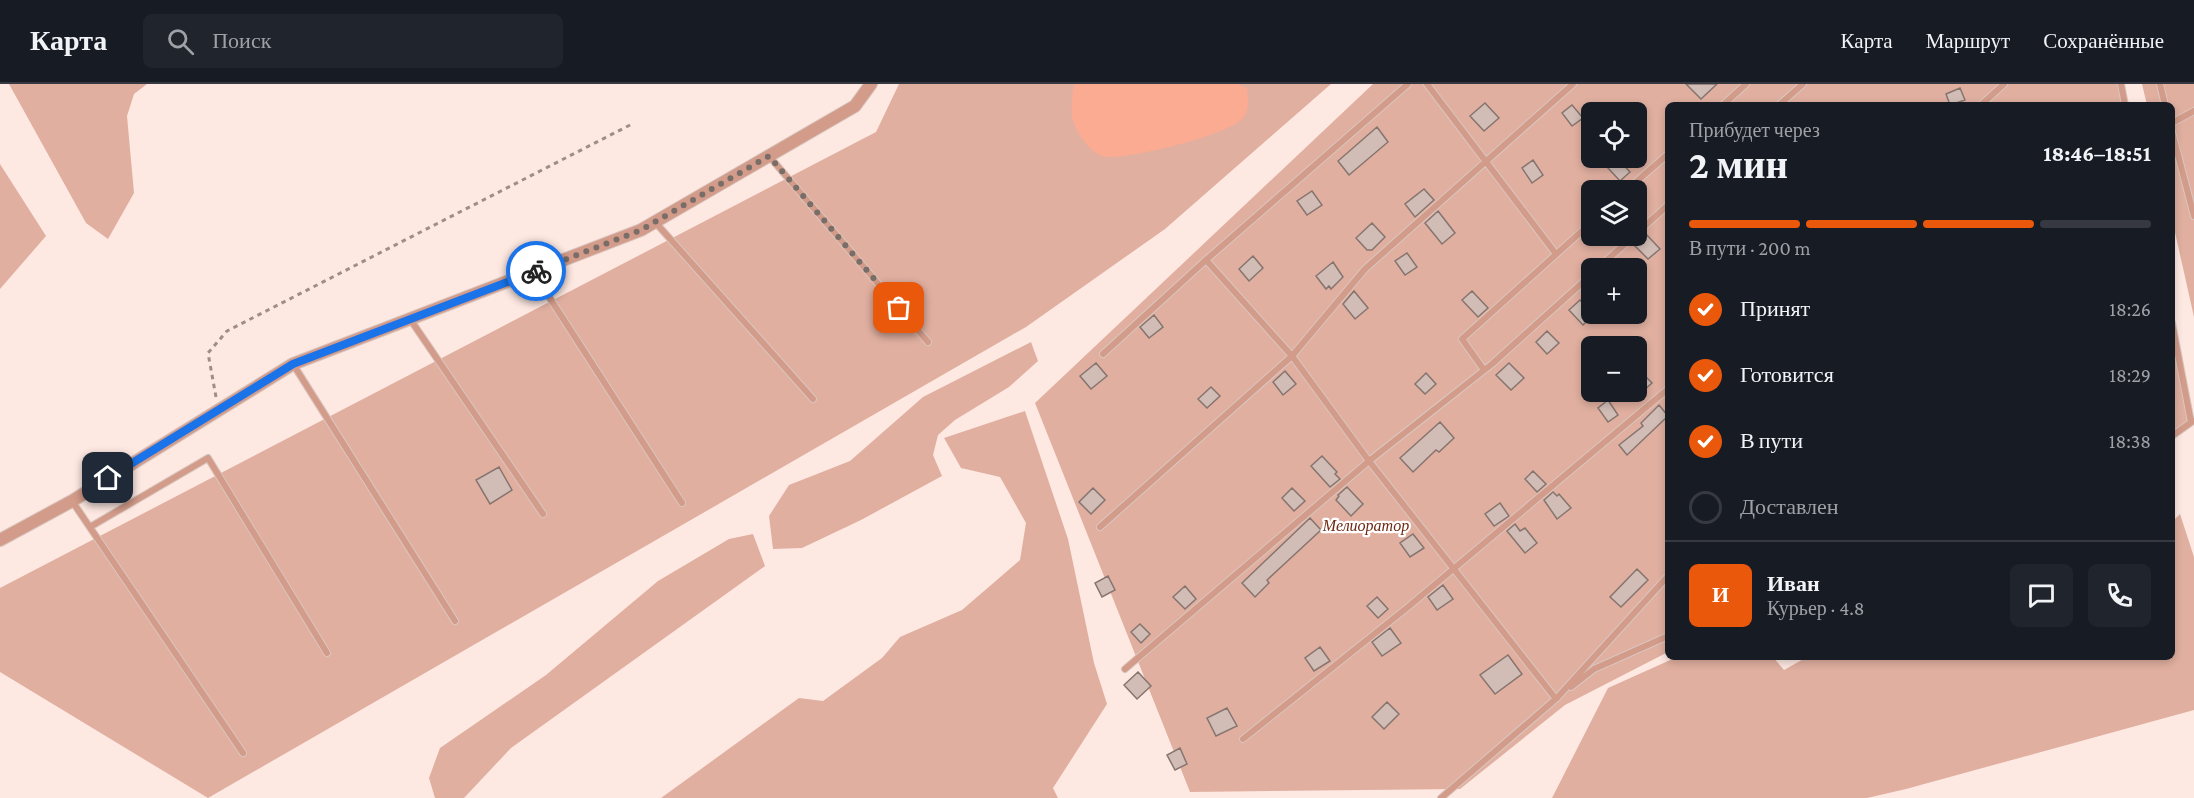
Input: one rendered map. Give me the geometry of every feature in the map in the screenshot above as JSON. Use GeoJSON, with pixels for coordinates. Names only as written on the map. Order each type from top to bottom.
{"type":"FeatureCollection","features":[{"type":"Feature","properties":{"kind":"street"},"geometry":{"type":"LineString","coordinates":[[0,540],[72,501],[293,364],[641,230],[855,106],[871,84]]}},
{"type":"Feature","properties":{"kind":"lane"},"geometry":{"type":"LineString","coordinates":[[1103,354],[1206,260],[1408,84]]}},
{"type":"Feature","properties":{"kind":"lane"},"geometry":{"type":"LineString","coordinates":[[1427,84],[1556,254]]}},
{"type":"Feature","properties":{"kind":"lane"},"geometry":{"type":"LineString","coordinates":[[1100,527],[1292,356],[1365,269],[1573,84]]}},
{"type":"Feature","properties":{"kind":"lane"},"geometry":{"type":"LineString","coordinates":[[1726,102],[1746,84]]}},
{"type":"Feature","properties":{"kind":"lane"},"geometry":{"type":"LineString","coordinates":[[1782,102],[1803,84]]}},
{"type":"Feature","properties":{"kind":"lane"},"geometry":{"type":"LineString","coordinates":[[1984,102],[2004,84]]}},
{"type":"Feature","properties":{"kind":"lane"},"geometry":{"type":"LineString","coordinates":[[2121,84],[2124,102]]}},
{"type":"Feature","properties":{"kind":"lane"},"geometry":{"type":"LineString","coordinates":[[2160,84],[2164,102]]}},
{"type":"Feature","properties":{"kind":"lane"},"geometry":{"type":"LineString","coordinates":[[2175,121],[2194,111]]}},
{"type":"Feature","properties":{"kind":"lane"},"geometry":{"type":"LineString","coordinates":[[2175,143],[2194,216]]}},
{"type":"Feature","properties":{"kind":"lane"},"geometry":{"type":"LineString","coordinates":[[769,156],[928,342]]}},
{"type":"Feature","properties":{"kind":"lane"},"geometry":{"type":"LineString","coordinates":[[1638,180],[1665,157]]}},
{"type":"Feature","properties":{"kind":"lane"},"geometry":{"type":"LineString","coordinates":[[1647,224],[1665,208]]}},
{"type":"Feature","properties":{"kind":"lane"},"geometry":{"type":"LineString","coordinates":[[655,222],[813,399]]}},
{"type":"Feature","properties":{"kind":"lane"},"geometry":{"type":"LineString","coordinates":[[1484,370],[1462,339],[1581,232]]}},
{"type":"Feature","properties":{"kind":"lane"},"geometry":{"type":"LineString","coordinates":[[1609,258],[1623,246]]}},
{"type":"Feature","properties":{"kind":"lane"},"geometry":{"type":"LineString","coordinates":[[1206,260],[1292,356],[1369,461],[1556,699]]}},
{"type":"Feature","properties":{"kind":"lane"},"geometry":{"type":"LineString","coordinates":[[533,272],[682,503]]}},
{"type":"Feature","properties":{"kind":"lane"},"geometry":{"type":"LineString","coordinates":[[1125,669],[1369,461],[1484,370],[1581,284]]}},
{"type":"Feature","properties":{"kind":"lane"},"geometry":{"type":"LineString","coordinates":[[410,319],[543,514]]}},
{"type":"Feature","properties":{"kind":"lane"},"geometry":{"type":"LineString","coordinates":[[2175,337],[2193,421],[2175,434]]}},
{"type":"Feature","properties":{"kind":"lane"},"geometry":{"type":"LineString","coordinates":[[293,364],[455,621]]}},
{"type":"Feature","properties":{"kind":"lane"},"geometry":{"type":"LineString","coordinates":[[1243,739],[1408,607],[1665,391]]}},
{"type":"Feature","properties":{"kind":"lane"},"geometry":{"type":"LineString","coordinates":[[90,527],[208,458],[327,653]]}},
{"type":"Feature","properties":{"kind":"lane"},"geometry":{"type":"LineString","coordinates":[[72,501],[243,753]]}},
{"type":"Feature","properties":{"kind":"lane"},"geometry":{"type":"LineString","coordinates":[[1556,699],[1665,579]]}},
{"type":"Feature","properties":{"kind":"lane"},"geometry":{"type":"LineString","coordinates":[[1442,798],[1594,669],[1665,637]]}},
{"type":"Feature","properties":{"kind":"path"},"geometry":{"type":"LineString","coordinates":[[218,411],[208,353],[227,331],[633,124]]}},
{"type":"Feature","properties":{"kind":"green space"},"geometry":{"type":"Polygon","coordinates":[[[9,84],[147,84],[134,94],[127,116],[134,193],[108,239],[86,223],[9,84]]]}},
{"type":"Feature","properties":{"kind":"green space"},"geometry":{"type":"Polygon","coordinates":[[[899,84],[1331,84],[1165,229],[1026,327],[208,798],[0,672],[0,588],[876,132],[899,84]]]}},
{"type":"Feature","properties":{"kind":"green space","name":"Мелиоратор"},"geometry":{"type":"Polygon","coordinates":[[[1373,84],[2118,84],[2122,102],[1665,102],[1665,654],[1565,705],[1460,789],[1190,792],[1035,403],[1373,84]]]}},
{"type":"Feature","properties":{"kind":"green space"},"geometry":{"type":"Polygon","coordinates":[[[2142,84],[2194,84],[2194,317],[2175,232],[2175,102],[2146,102],[2142,84]]]}},
{"type":"Feature","properties":{"kind":"green space"},"geometry":{"type":"Polygon","coordinates":[[[0,164],[46,236],[0,289],[0,164]]]}},
{"type":"Feature","properties":{"kind":"green space"},"geometry":{"type":"Polygon","coordinates":[[[1031,342],[1038,361],[1009,387],[955,420],[938,435],[933,455],[942,476],[861,520],[802,548],[773,549],[769,516],[789,485],[850,461],[923,397],[1031,342]]]}},
{"type":"Feature","properties":{"kind":"green space"},"geometry":{"type":"Polygon","coordinates":[[[2175,351],[2190,423],[2175,434],[2175,351]]]}},
{"type":"Feature","properties":{"kind":"green space"},"geometry":{"type":"Polygon","coordinates":[[[1025,411],[1068,539],[1094,663],[1107,704],[1053,788],[1058,798],[661,798],[799,698],[823,701],[882,658],[900,637],[962,610],[1020,560],[1026,523],[1000,477],[961,468],[944,438],[1025,411]]]}},
{"type":"Feature","properties":{"kind":"green space"},"geometry":{"type":"Polygon","coordinates":[[[2180,514],[2194,557],[2194,710],[1867,798],[1552,798],[1608,688],[1670,660],[1776,660],[1784,670],[1802,660],[2175,660],[2175,519],[2180,514]]]}},
{"type":"Feature","properties":{"kind":"green space"},"geometry":{"type":"Polygon","coordinates":[[[753,534],[765,566],[511,748],[464,798],[435,798],[429,778],[440,748],[546,675],[658,581],[729,539],[753,534]]]}},
{"type":"Feature","properties":{"kind":"shaded area"},"geometry":{"type":"Polygon","coordinates":[[[1074,84],[1238,84],[1247,88],[1248,100],[1245,116],[1233,126],[1177,145],[1118,157],[1106,157],[1089,147],[1073,122],[1074,84]]]}},
{"type":"Feature","properties":{"kind":"building"},"geometry":{"type":"Polygon","coordinates":[[[1686,84],[1717,84],[1701,99],[1686,84]]]}},
{"type":"Feature","properties":{"kind":"building"},"geometry":{"type":"Polygon","coordinates":[[[1960,88],[1965,100],[1949,102],[1946,94],[1960,88]]]}},
{"type":"Feature","properties":{"kind":"building"},"geometry":{"type":"Polygon","coordinates":[[[1485,103],[1499,118],[1484,131],[1470,116],[1485,103]]]}},
{"type":"Feature","properties":{"kind":"building"},"geometry":{"type":"Polygon","coordinates":[[[1572,105],[1581,116],[1581,119],[1572,126],[1562,113],[1572,105]]]}},
{"type":"Feature","properties":{"kind":"building"},"geometry":{"type":"Polygon","coordinates":[[[1377,127],[1388,142],[1349,175],[1338,161],[1377,127]]]}},
{"type":"Feature","properties":{"kind":"building"},"geometry":{"type":"Polygon","coordinates":[[[1533,160],[1543,175],[1532,183],[1522,168],[1533,160]]]}},
{"type":"Feature","properties":{"kind":"building"},"geometry":{"type":"Polygon","coordinates":[[[1608,168],[1626,168],[1630,172],[1619,180],[1608,168]]]}},
{"type":"Feature","properties":{"kind":"building"},"geometry":{"type":"Polygon","coordinates":[[[1424,189],[1434,200],[1415,217],[1405,204],[1424,189]]]}},
{"type":"Feature","properties":{"kind":"building"},"geometry":{"type":"Polygon","coordinates":[[[1312,191],[1322,205],[1307,215],[1297,201],[1312,191]]]}},
{"type":"Feature","properties":{"kind":"building"},"geometry":{"type":"Polygon","coordinates":[[[1438,211],[1455,233],[1442,244],[1425,223],[1438,211]]]}},
{"type":"Feature","properties":{"kind":"building"},"geometry":{"type":"Polygon","coordinates":[[[1372,223],[1385,237],[1372,250],[1367,250],[1356,238],[1372,223]]]}},
{"type":"Feature","properties":{"kind":"building"},"geometry":{"type":"Polygon","coordinates":[[[1647,235],[1660,249],[1647,258],[1635,246],[1647,246],[1647,235]]]}},
{"type":"Feature","properties":{"kind":"building"},"geometry":{"type":"Polygon","coordinates":[[[1407,253],[1417,267],[1405,275],[1395,261],[1407,253]]]}},
{"type":"Feature","properties":{"kind":"building"},"geometry":{"type":"Polygon","coordinates":[[[1253,256],[1263,268],[1249,281],[1239,269],[1253,256]]]}},
{"type":"Feature","properties":{"kind":"building"},"geometry":{"type":"Polygon","coordinates":[[[1333,262],[1343,277],[1331,289],[1329,286],[1326,289],[1316,276],[1333,262]]]}},
{"type":"Feature","properties":{"kind":"building"},"geometry":{"type":"Polygon","coordinates":[[[1354,291],[1368,308],[1355,319],[1343,304],[1354,291]]]}},
{"type":"Feature","properties":{"kind":"building"},"geometry":{"type":"Polygon","coordinates":[[[1472,291],[1488,308],[1478,317],[1462,300],[1472,291]]]}},
{"type":"Feature","properties":{"kind":"building"},"geometry":{"type":"Polygon","coordinates":[[[1581,301],[1581,323],[1569,310],[1581,301]]]}},
{"type":"Feature","properties":{"kind":"building"},"geometry":{"type":"Polygon","coordinates":[[[1154,315],[1163,327],[1149,338],[1140,327],[1154,315]]]}},
{"type":"Feature","properties":{"kind":"building"},"geometry":{"type":"Polygon","coordinates":[[[1547,331],[1559,343],[1547,354],[1536,342],[1547,331]]]}},
{"type":"Feature","properties":{"kind":"building"},"geometry":{"type":"Polygon","coordinates":[[[1096,363],[1107,376],[1091,389],[1080,376],[1096,363]]]}},
{"type":"Feature","properties":{"kind":"building"},"geometry":{"type":"Polygon","coordinates":[[[1509,363],[1524,378],[1511,390],[1496,375],[1509,363]]]}},
{"type":"Feature","properties":{"kind":"building"},"geometry":{"type":"Polygon","coordinates":[[[1285,371],[1296,384],[1283,395],[1273,382],[1285,371]]]}},
{"type":"Feature","properties":{"kind":"building"},"geometry":{"type":"Polygon","coordinates":[[[1426,373],[1436,384],[1425,394],[1415,384],[1426,373]]]}},
{"type":"Feature","properties":{"kind":"building"},"geometry":{"type":"Polygon","coordinates":[[[1647,378],[1652,383],[1647,387],[1647,378]]]}},
{"type":"Feature","properties":{"kind":"building"},"geometry":{"type":"Polygon","coordinates":[[[1211,387],[1220,396],[1207,408],[1198,399],[1211,387]]]}},
{"type":"Feature","properties":{"kind":"building"},"geometry":{"type":"Polygon","coordinates":[[[1609,402],[1618,415],[1608,422],[1598,408],[1609,402]]]}},
{"type":"Feature","properties":{"kind":"building"},"geometry":{"type":"Polygon","coordinates":[[[1659,405],[1665,412],[1665,419],[1627,455],[1619,445],[1643,426],[1641,423],[1659,405]]]}},
{"type":"Feature","properties":{"kind":"building"},"geometry":{"type":"Polygon","coordinates":[[[1440,422],[1454,438],[1439,452],[1436,450],[1413,472],[1400,458],[1440,422]]]}},
{"type":"Feature","properties":{"kind":"building"},"geometry":{"type":"Polygon","coordinates":[[[1322,456],[1337,472],[1335,474],[1340,479],[1330,487],[1311,466],[1322,456]]]}},
{"type":"Feature","properties":{"kind":"building"},"geometry":{"type":"Polygon","coordinates":[[[499,467],[512,490],[490,504],[476,480],[499,467]]]}},
{"type":"Feature","properties":{"kind":"building"},"geometry":{"type":"Polygon","coordinates":[[[1533,471],[1546,484],[1537,492],[1525,479],[1533,471]]]}},
{"type":"Feature","properties":{"kind":"building"},"geometry":{"type":"Polygon","coordinates":[[[1347,487],[1363,504],[1351,516],[1336,500],[1347,487]]]}},
{"type":"Feature","properties":{"kind":"building"},"geometry":{"type":"Polygon","coordinates":[[[1093,488],[1105,500],[1091,514],[1079,502],[1093,488]]]}},
{"type":"Feature","properties":{"kind":"building"},"geometry":{"type":"Polygon","coordinates":[[[1292,488],[1305,501],[1294,511],[1282,498],[1292,488]]]}},
{"type":"Feature","properties":{"kind":"building"},"geometry":{"type":"Polygon","coordinates":[[[1553,492],[1557,496],[1559,494],[1571,508],[1557,519],[1544,500],[1553,492]]]}},
{"type":"Feature","properties":{"kind":"building"},"geometry":{"type":"Polygon","coordinates":[[[1500,503],[1509,516],[1494,526],[1485,514],[1500,503]]]}},
{"type":"Feature","properties":{"kind":"building"},"geometry":{"type":"Polygon","coordinates":[[[1310,518],[1321,530],[1267,580],[1269,583],[1255,597],[1242,583],[1310,518]]]}},
{"type":"Feature","properties":{"kind":"building"},"geometry":{"type":"Polygon","coordinates":[[[1515,524],[1520,531],[1525,528],[1537,543],[1525,553],[1507,531],[1515,524]]]}},
{"type":"Feature","properties":{"kind":"building"},"geometry":{"type":"Polygon","coordinates":[[[1413,534],[1424,548],[1410,557],[1400,543],[1413,534]]]}},
{"type":"Feature","properties":{"kind":"building"},"geometry":{"type":"Polygon","coordinates":[[[1637,569],[1648,580],[1621,607],[1610,597],[1637,569]]]}},
{"type":"Feature","properties":{"kind":"building"},"geometry":{"type":"Polygon","coordinates":[[[1108,576],[1115,590],[1102,597],[1095,583],[1108,576]]]}},
{"type":"Feature","properties":{"kind":"building"},"geometry":{"type":"Polygon","coordinates":[[[1443,585],[1453,599],[1437,610],[1428,597],[1443,585]]]}},
{"type":"Feature","properties":{"kind":"building"},"geometry":{"type":"Polygon","coordinates":[[[1185,586],[1196,599],[1185,609],[1173,597],[1185,586]]]}},
{"type":"Feature","properties":{"kind":"building"},"geometry":{"type":"Polygon","coordinates":[[[1377,597],[1388,609],[1378,618],[1367,606],[1377,597]]]}},
{"type":"Feature","properties":{"kind":"building"},"geometry":{"type":"Polygon","coordinates":[[[1140,624],[1150,634],[1141,643],[1131,632],[1140,624]]]}},
{"type":"Feature","properties":{"kind":"building"},"geometry":{"type":"Polygon","coordinates":[[[1390,628],[1401,643],[1382,656],[1372,642],[1390,628]]]}},
{"type":"Feature","properties":{"kind":"building"},"geometry":{"type":"Polygon","coordinates":[[[1320,647],[1330,661],[1314,671],[1305,658],[1320,647]]]}},
{"type":"Feature","properties":{"kind":"building"},"geometry":{"type":"Polygon","coordinates":[[[1508,655],[1522,674],[1495,694],[1480,675],[1508,655]]]}},
{"type":"Feature","properties":{"kind":"building"},"geometry":{"type":"Polygon","coordinates":[[[1138,672],[1151,686],[1137,699],[1124,685],[1138,672]]]}},
{"type":"Feature","properties":{"kind":"building"},"geometry":{"type":"Polygon","coordinates":[[[1387,702],[1399,714],[1384,729],[1372,717],[1387,702]]]}},
{"type":"Feature","properties":{"kind":"building"},"geometry":{"type":"Polygon","coordinates":[[[1227,708],[1237,726],[1216,736],[1207,718],[1227,708]]]}},
{"type":"Feature","properties":{"kind":"building"},"geometry":{"type":"Polygon","coordinates":[[[1180,748],[1187,764],[1175,770],[1167,755],[1180,748]]]}},
{"type":"Feature","properties":{"kind":"way so far"},"geometry":{"type":"LineString","coordinates":[[536,271],[641,230],[769,156],[899,308]]}},
{"type":"Feature","properties":{"kind":"route"},"geometry":{"type":"LineString","coordinates":[[108,478],[293,364],[536,271]]}}]}
